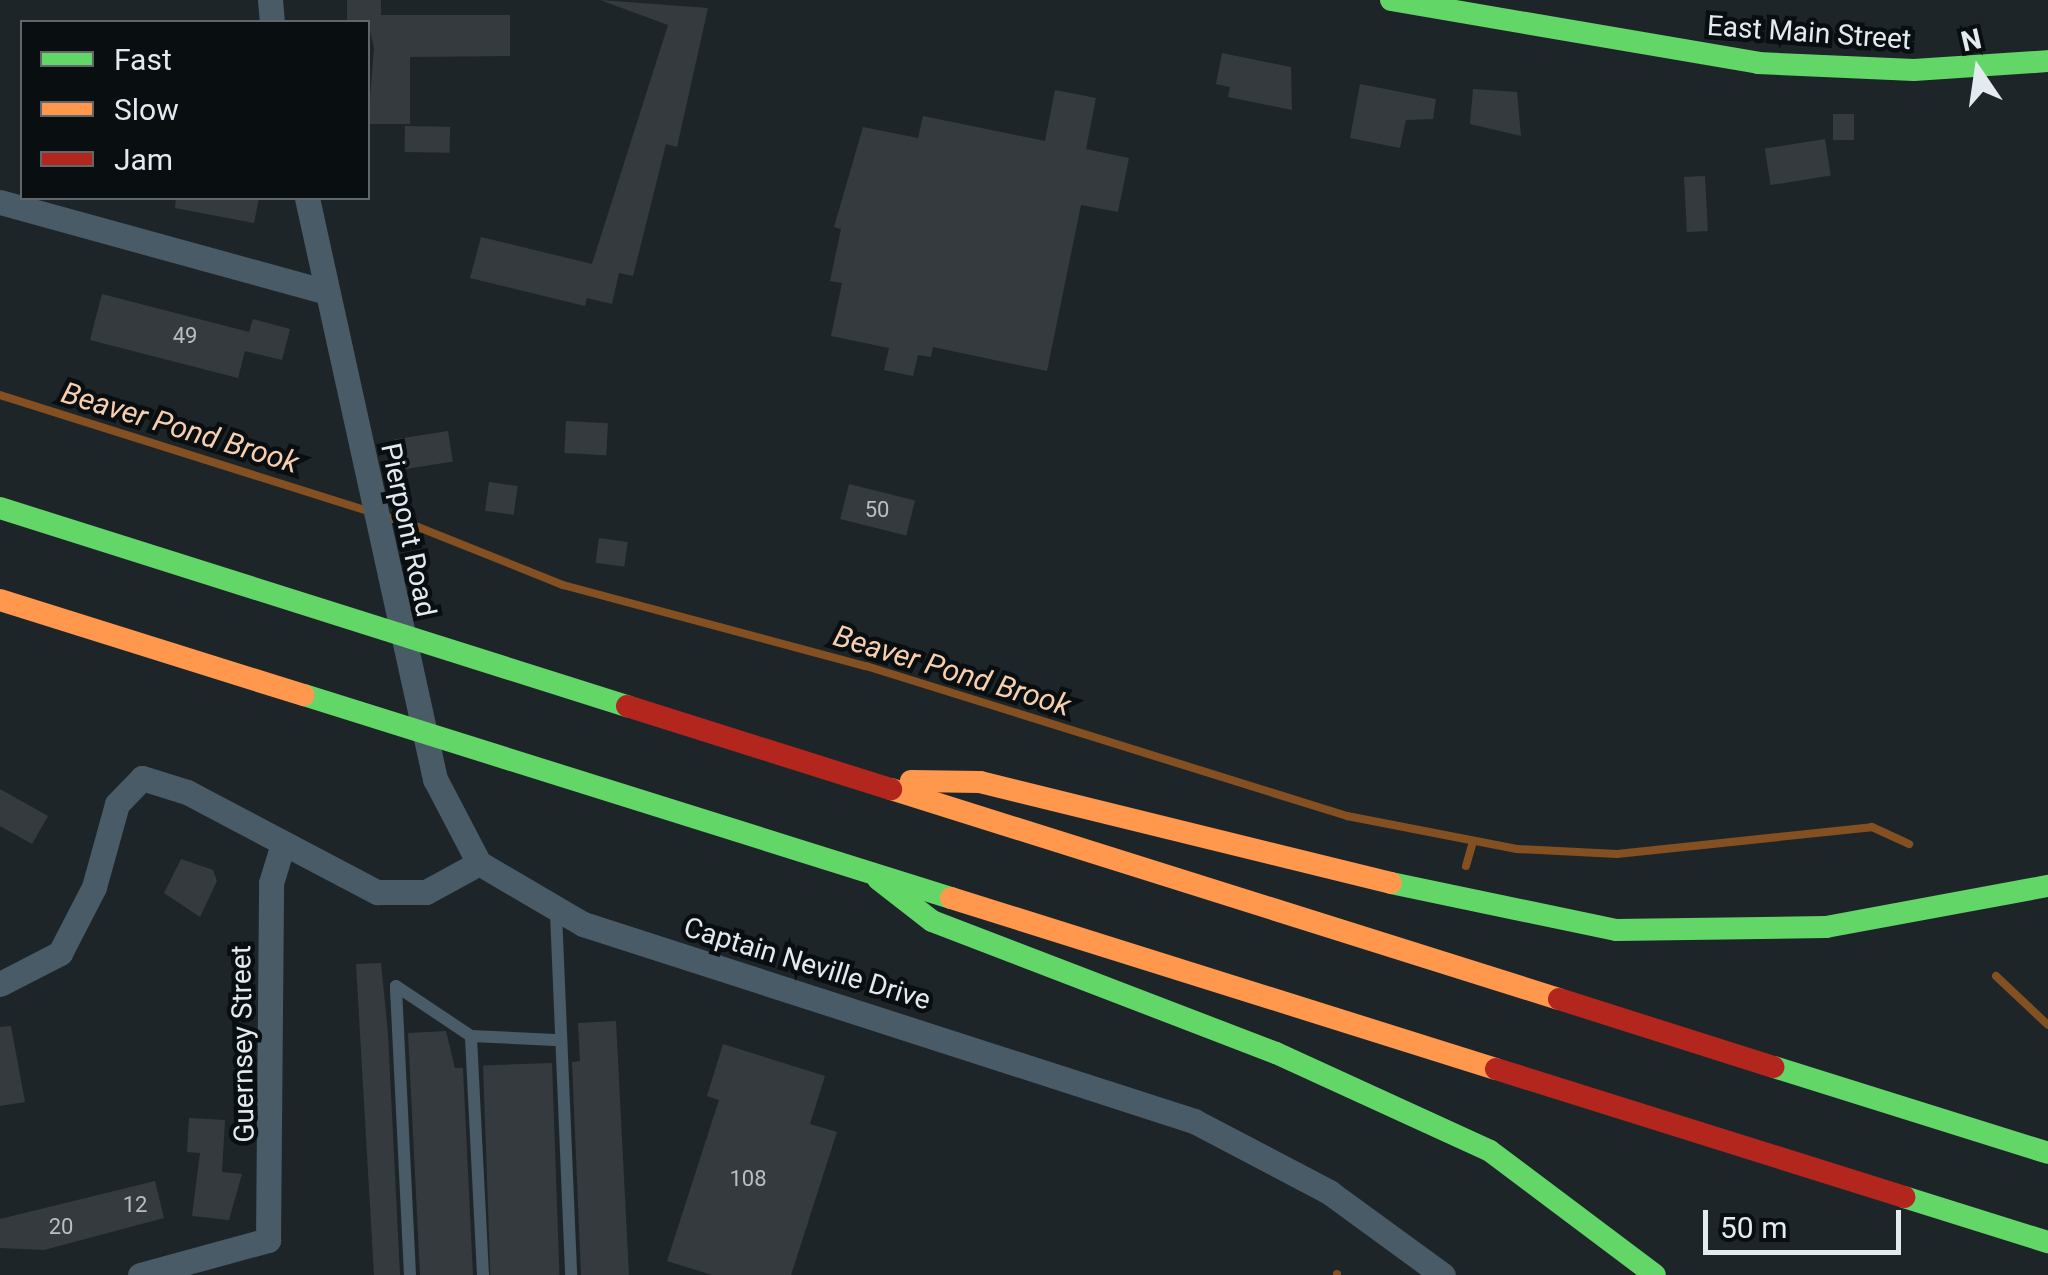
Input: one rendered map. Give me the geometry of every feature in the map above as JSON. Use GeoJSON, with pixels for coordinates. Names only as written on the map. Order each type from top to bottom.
{"type":"FeatureCollection","features":[{"type":"Feature","properties":{"kind":"main road","name":"East Main Street"},"geometry":{"type":"LineString","coordinates":[[1390,0],[1758,63],[1914,70],[2048,61]]}},
{"type":"Feature","properties":{"kind":"main road"},"geometry":{"type":"LineString","coordinates":[[0,508],[2048,1153]]}},
{"type":"Feature","properties":{"kind":"main road"},"geometry":{"type":"LineString","coordinates":[[0,600],[865,866],[2048,1242]]}},
{"type":"Feature","properties":{"kind":"main road"},"geometry":{"type":"LineString","coordinates":[[884,785],[980,782],[1260,856],[1616,930],[1826,927],[2048,886]]}},
{"type":"Feature","properties":{"kind":"main road"},"geometry":{"type":"LineString","coordinates":[[865,866],[932,921],[1276,1052],[1490,1151],[1655,1275]]}},
{"type":"Feature","properties":{"kind":"street","name":"Pierpont Road"},"geometry":{"type":"LineString","coordinates":[[307,200],[379,537],[441,800],[479,864]]}},
{"type":"Feature","properties":{"kind":"street"},"geometry":{"type":"LineString","coordinates":[[0,202],[327,292]]}},
{"type":"Feature","properties":{"kind":"street"},"geometry":{"type":"LineString","coordinates":[[0,984],[60,954],[94,887],[117,804],[128,786],[153,777],[352,884],[402,896],[479,864]]}},
{"type":"Feature","properties":{"kind":"street","name":"Guernsey Street"},"geometry":{"type":"LineString","coordinates":[[140,1275],[268,1240],[271,884],[282,848]]}},
{"type":"Feature","properties":{"kind":"street","name":"Captain Neville Drive"},"geometry":{"type":"LineString","coordinates":[[479,864],[556,913],[1194,1122],[1342,1200],[1442,1275]]}},
{"type":"Feature","properties":{"kind":"lane"},"geometry":{"type":"LineString","coordinates":[[556,913],[556,1040],[571,1275]]}},
{"type":"Feature","properties":{"kind":"lane"},"geometry":{"type":"LineString","coordinates":[[410,1275],[396,986],[471,1036],[556,1040]]}},
{"type":"Feature","properties":{"kind":"lane"},"geometry":{"type":"LineString","coordinates":[[471,1036],[482,1275]]}},
{"type":"Feature","properties":{"kind":"building"},"geometry":{"type":"Polygon","coordinates":[[[347,0],[381,0],[381,15],[510,15],[510,56],[410,57],[410,124],[370,124],[374,48],[370,20],[347,20],[347,0]]]}},
{"type":"Feature","properties":{"kind":"building"},"geometry":{"type":"Polygon","coordinates":[[[600,0],[708,8],[677,147],[666,144],[633,276],[619,273],[612,304],[587,298],[585,306],[470,278],[481,237],[592,264],[668,25],[600,0]]]}},
{"type":"Feature","properties":{"kind":"building"},"geometry":{"type":"Polygon","coordinates":[[[1222,53],[1291,67],[1292,110],[1228,97],[1230,87],[1216,84],[1222,53]]]}},
{"type":"Feature","properties":{"kind":"building"},"geometry":{"type":"Polygon","coordinates":[[[1360,84],[1436,99],[1433,119],[1406,120],[1400,148],[1350,138],[1360,84]]]}},
{"type":"Feature","properties":{"kind":"building"},"geometry":{"type":"Polygon","coordinates":[[[1473,89],[1517,92],[1521,136],[1470,124],[1473,89]]]}},
{"type":"Feature","properties":{"kind":"building"},"geometry":{"type":"Polygon","coordinates":[[[1055,90],[1096,98],[1086,149],[1129,158],[1118,212],[1081,205],[1047,371],[933,347],[931,357],[918,355],[913,376],[884,370],[889,348],[831,336],[842,283],[830,281],[841,229],[834,227],[863,127],[918,138],[923,116],[1045,141],[1055,90]]]}},
{"type":"Feature","properties":{"kind":"building"},"geometry":{"type":"Polygon","coordinates":[[[1833,114],[1854,114],[1854,140],[1833,140],[1833,114]]]}},
{"type":"Feature","properties":{"kind":"building"},"geometry":{"type":"Polygon","coordinates":[[[405,126],[450,127],[450,153],[405,152],[405,126]]]}},
{"type":"Feature","properties":{"kind":"building"},"geometry":{"type":"Polygon","coordinates":[[[1825,139],[1831,176],[1771,185],[1765,149],[1825,139]]]}},
{"type":"Feature","properties":{"kind":"building"},"geometry":{"type":"Polygon","coordinates":[[[1705,176],[1708,231],[1687,232],[1684,177],[1705,176]]]}},
{"type":"Feature","properties":{"kind":"building"},"geometry":{"type":"Polygon","coordinates":[[[176,200],[259,200],[254,223],[175,208],[176,200]]]}},
{"type":"Feature","properties":{"kind":"building"},"geometry":{"type":"Polygon","coordinates":[[[102,294],[249,332],[253,319],[290,329],[282,360],[245,351],[238,378],[90,340],[102,294]]]}},
{"type":"Feature","properties":{"kind":"building"},"geometry":{"type":"Polygon","coordinates":[[[566,421],[608,423],[606,455],[564,453],[566,421]]]}},
{"type":"Feature","properties":{"kind":"building"},"geometry":{"type":"Polygon","coordinates":[[[448,431],[453,462],[399,470],[394,440],[448,431]]]}},
{"type":"Feature","properties":{"kind":"building"},"geometry":{"type":"Polygon","coordinates":[[[489,482],[518,486],[514,515],[485,511],[489,482]]]}},
{"type":"Feature","properties":{"kind":"building"},"geometry":{"type":"Polygon","coordinates":[[[849,484],[915,500],[906,535],[840,519],[849,484]]]}},
{"type":"Feature","properties":{"kind":"building"},"geometry":{"type":"Polygon","coordinates":[[[599,538],[628,542],[624,567],[596,563],[599,538]]]}},
{"type":"Feature","properties":{"kind":"building"},"geometry":{"type":"Polygon","coordinates":[[[0,789],[48,816],[32,844],[0,826],[0,789]]]}},
{"type":"Feature","properties":{"kind":"building"},"geometry":{"type":"Polygon","coordinates":[[[181,859],[213,870],[217,881],[200,917],[164,893],[181,859]]]}},
{"type":"Feature","properties":{"kind":"building"},"geometry":{"type":"Polygon","coordinates":[[[381,963],[400,1275],[374,1275],[356,964],[381,963]]]}},
{"type":"Feature","properties":{"kind":"building"},"geometry":{"type":"Polygon","coordinates":[[[616,1021],[629,1275],[581,1275],[572,1062],[580,1061],[578,1023],[616,1021]]]}},
{"type":"Feature","properties":{"kind":"building"},"geometry":{"type":"Polygon","coordinates":[[[11,1026],[25,1102],[0,1106],[0,1027],[11,1026]]]}},
{"type":"Feature","properties":{"kind":"building"},"geometry":{"type":"Polygon","coordinates":[[[446,1031],[455,1068],[463,1068],[473,1275],[420,1275],[408,1033],[446,1031]]]}},
{"type":"Feature","properties":{"kind":"building"},"geometry":{"type":"Polygon","coordinates":[[[723,1044],[825,1076],[810,1124],[837,1132],[791,1275],[712,1275],[667,1261],[719,1100],[707,1096],[723,1044]]]}},
{"type":"Feature","properties":{"kind":"building"},"geometry":{"type":"Polygon","coordinates":[[[552,1063],[559,1275],[490,1275],[483,1065],[552,1063]]]}},
{"type":"Feature","properties":{"kind":"building"},"geometry":{"type":"Polygon","coordinates":[[[189,1118],[225,1120],[222,1172],[242,1174],[229,1220],[192,1216],[200,1153],[187,1152],[189,1118]]]}},
{"type":"Feature","properties":{"kind":"building"},"geometry":{"type":"Polygon","coordinates":[[[155,1181],[164,1218],[44,1250],[0,1248],[0,1219],[155,1181]]]}},
{"type":"Feature","properties":{"kind":"waterway","name":"Beaver Pond Brook"},"geometry":{"type":"LineString","coordinates":[[0,395],[413,525],[563,585],[866,666],[1347,816],[1517,849],[1617,854],[1872,827],[1909,844]]}},
{"type":"Feature","properties":{"kind":"waterway"},"geometry":{"type":"LineString","coordinates":[[1466,866],[1473,842]]}},
{"type":"Feature","properties":{"kind":"waterway","name":"Beaver Pond Brook"},"geometry":{"type":"LineString","coordinates":[[1996,976],[2048,1025]]}},
{"type":"Feature","properties":{"kind":"traffic: fast"},"geometry":{"type":"LineString","coordinates":[[1391,0],[1758,63],[1914,70],[2048,61]]}},
{"type":"Feature","properties":{"kind":"traffic: fast"},"geometry":{"type":"LineString","coordinates":[[0,508],[627,706]]}},
{"type":"Feature","properties":{"kind":"traffic: fast"},"geometry":{"type":"LineString","coordinates":[[304,695],[951,898]]}},
{"type":"Feature","properties":{"kind":"traffic: fast"},"geometry":{"type":"LineString","coordinates":[[878,879],[932,921],[1276,1053],[1490,1151],[1655,1275]]}},
{"type":"Feature","properties":{"kind":"traffic: fast"},"geometry":{"type":"LineString","coordinates":[[1391,883],[1616,930],[1826,927],[2048,886]]}},
{"type":"Feature","properties":{"kind":"traffic: fast"},"geometry":{"type":"LineString","coordinates":[[1774,1067],[2048,1153]]}},
{"type":"Feature","properties":{"kind":"traffic: fast"},"geometry":{"type":"LineString","coordinates":[[1904,1197],[2048,1242]]}},
{"type":"Feature","properties":{"kind":"traffic: slow"},"geometry":{"type":"LineString","coordinates":[[0,600],[304,695]]}},
{"type":"Feature","properties":{"kind":"traffic: slow"},"geometry":{"type":"LineString","coordinates":[[911,781],[980,782],[1391,883]]}},
{"type":"Feature","properties":{"kind":"traffic: slow"},"geometry":{"type":"LineString","coordinates":[[891,789],[1559,999]]}},
{"type":"Feature","properties":{"kind":"traffic: slow"},"geometry":{"type":"LineString","coordinates":[[951,898],[1496,1069]]}},
{"type":"Feature","properties":{"kind":"traffic: jam"},"geometry":{"type":"LineString","coordinates":[[627,706],[891,789]]}},
{"type":"Feature","properties":{"kind":"traffic: jam"},"geometry":{"type":"LineString","coordinates":[[1559,999],[1774,1067]]}},
{"type":"Feature","properties":{"kind":"traffic: jam"},"geometry":{"type":"LineString","coordinates":[[1496,1069],[1904,1197]]}}]}
